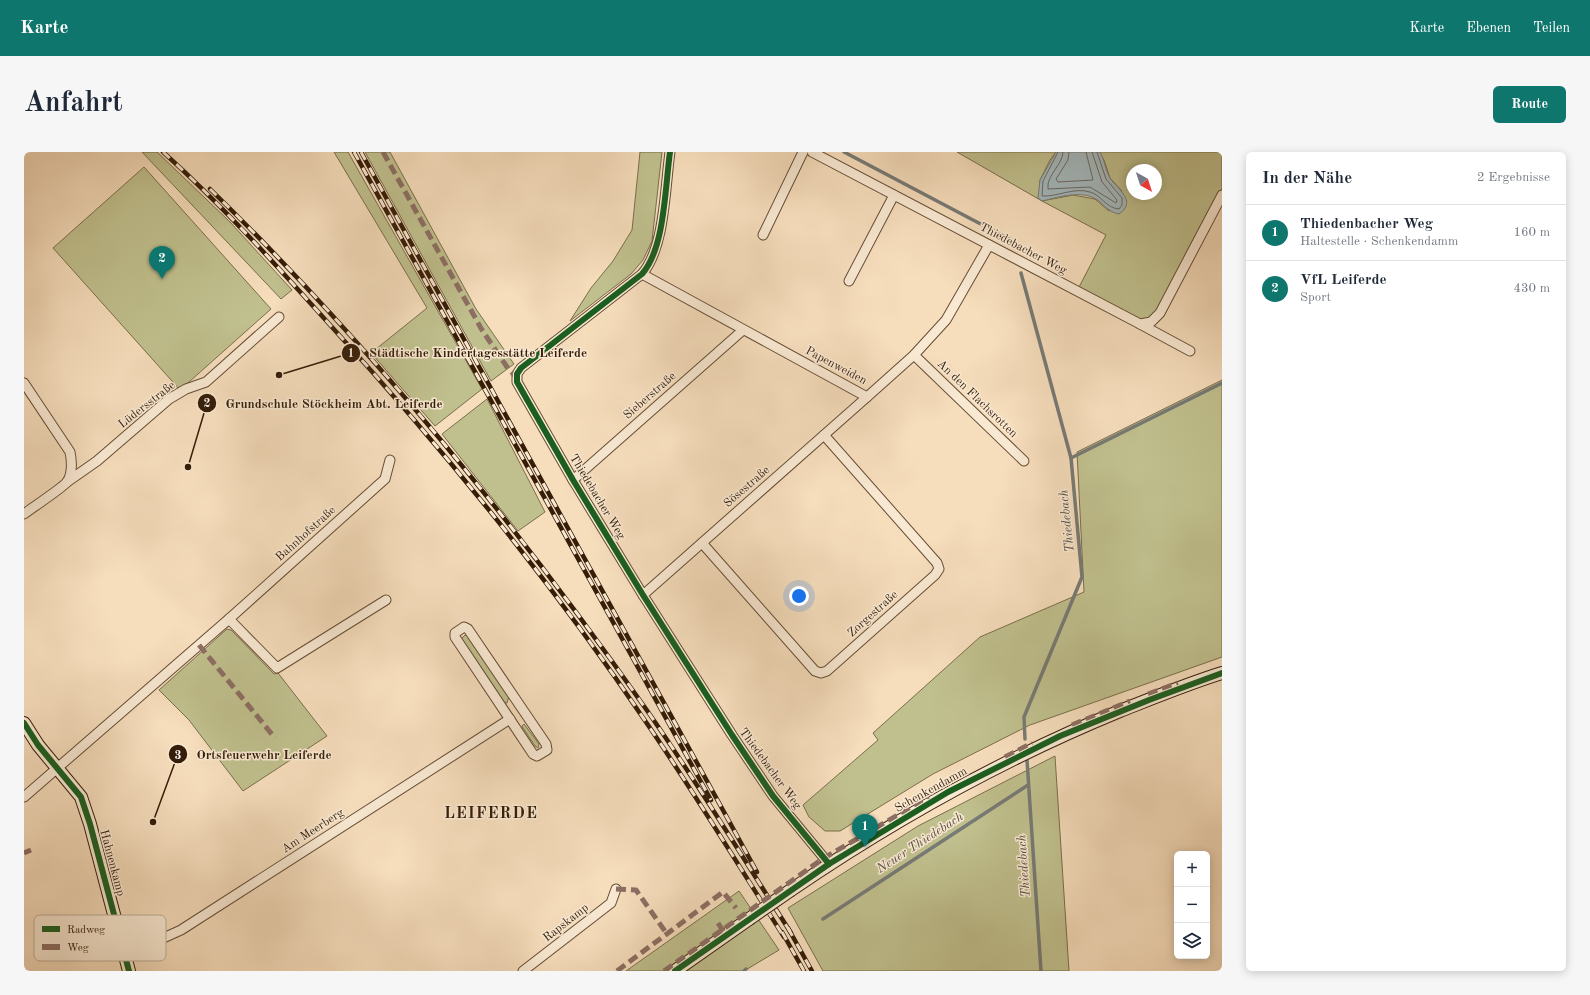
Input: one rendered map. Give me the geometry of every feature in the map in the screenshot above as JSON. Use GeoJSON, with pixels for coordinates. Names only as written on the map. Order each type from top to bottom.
{"type":"FeatureCollection","features":[{"type":"Feature","properties":{"kind":"street","name":"Thiedebacher Weg"},"geometry":{"type":"LineString","coordinates":[[670,152],[658,242],[649,266],[642,274],[530,361],[517,374],[517,382],[573,480],[643,595],[758,776],[829,864]]}},
{"type":"Feature","properties":{"kind":"street"},"geometry":{"type":"LineString","coordinates":[[764,235],[803,152]]}},
{"type":"Feature","properties":{"kind":"street","name":"Thiedebacher Weg"},"geometry":{"type":"LineString","coordinates":[[812,152],[1190,350]]}},
{"type":"Feature","properties":{"kind":"street"},"geometry":{"type":"LineString","coordinates":[[849,281],[894,195]]}},
{"type":"Feature","properties":{"kind":"street"},"geometry":{"type":"LineString","coordinates":[[1140,324],[1151,322],[1160,313],[1222,195]]}},
{"type":"Feature","properties":{"kind":"street","name":"Papenweiden"},"geometry":{"type":"LineString","coordinates":[[642,274],[868,397],[914,355],[946,320],[990,245]]}},
{"type":"Feature","properties":{"kind":"street","name":"Lüdersstraße"},"geometry":{"type":"LineString","coordinates":[[24,514],[66,482],[97,461],[169,399],[186,389],[206,382],[279,316]]}},
{"type":"Feature","properties":{"kind":"street","name":"Sieberstraße"},"geometry":{"type":"LineString","coordinates":[[573,480],[743,330]]}},
{"type":"Feature","properties":{"kind":"street","name":"An den Flachsrotten"},"geometry":{"type":"LineString","coordinates":[[914,355],[1024,461]]}},
{"type":"Feature","properties":{"kind":"street"},"geometry":{"type":"LineString","coordinates":[[24,383],[70,452],[72,462],[71,471],[66,482]]}},
{"type":"Feature","properties":{"kind":"street","name":"Sösestraße"},"geometry":{"type":"LineString","coordinates":[[643,595],[868,397]]}},
{"type":"Feature","properties":{"kind":"street","name":"Zorgestraße"},"geometry":{"type":"LineString","coordinates":[[702,543],[815,671],[821,673],[833,666],[935,575],[939,569],[937,563],[824,435]]}},
{"type":"Feature","properties":{"kind":"street","name":"Bahnhofstraße"},"geometry":{"type":"LineString","coordinates":[[24,797],[229,619],[385,479],[390,460]]}},
{"type":"Feature","properties":{"kind":"street"},"geometry":{"type":"LineString","coordinates":[[229,619],[277,668],[386,600]]}},
{"type":"Feature","properties":{"kind":"street"},"geometry":{"type":"LineString","coordinates":[[464,627],[468,629],[546,744],[547,750],[538,756],[533,754],[510,719],[455,637],[454,632],[459,628],[464,627]]}},
{"type":"Feature","properties":{"kind":"street","name":"Schenkendamm"},"geometry":{"type":"LineString","coordinates":[[675,971],[829,864],[920,808],[983,774],[1060,736],[1149,700],[1222,673]]}},
{"type":"Feature","properties":{"kind":"street","name":"Am Meerberg"},"geometry":{"type":"LineString","coordinates":[[166,937],[181,930],[510,719]]}},
{"type":"Feature","properties":{"kind":"street","name":"Hahnenkamp"},"geometry":{"type":"LineString","coordinates":[[24,723],[31,737],[57,769],[76,789],[86,810],[114,915]]}},
{"type":"Feature","properties":{"kind":"street","name":"Rapskamp"},"geometry":{"type":"LineString","coordinates":[[523,971],[611,903],[616,889]]}},
{"type":"Feature","properties":{"kind":"street","name":"Hahnenkamp"},"geometry":{"type":"LineString","coordinates":[[126,961],[129,971]]}},
{"type":"Feature","properties":{"kind":"green space"},"geometry":{"type":"Polygon","coordinates":[[[142,152],[157,152],[230,222],[292,290],[281,299],[142,152]]]}},
{"type":"Feature","properties":{"kind":"green space"},"geometry":{"type":"Polygon","coordinates":[[[334,152],[348,152],[482,389],[435,426],[371,353],[427,308],[334,152]]]}},
{"type":"Feature","properties":{"kind":"green space"},"geometry":{"type":"Polygon","coordinates":[[[365,152],[390,152],[476,309],[514,364],[491,381],[365,152]]]}},
{"type":"Feature","properties":{"kind":"green space"},"geometry":{"type":"Polygon","coordinates":[[[640,152],[662,152],[652,241],[643,260],[631,274],[570,321],[591,288],[613,261],[632,230],[640,152]]]}},
{"type":"Feature","properties":{"kind":"green space"},"geometry":{"type":"Polygon","coordinates":[[[957,152],[1056,152],[1050,160],[1040,180],[1042,201],[957,152]]]}},
{"type":"Feature","properties":{"kind":"green space"},"geometry":{"type":"Polygon","coordinates":[[[1099,152],[1222,152],[1222,193],[1160,313],[1140,324],[1077,291],[1106,235],[1042,201],[1073,195],[1095,199],[1109,211],[1122,191],[1110,178],[1104,160],[1099,152]]]}},
{"type":"Feature","properties":{"kind":"green space"},"geometry":{"type":"Polygon","coordinates":[[[144,167],[271,309],[180,390],[53,248],[144,167]]]}},
{"type":"Feature","properties":{"kind":"green space"},"geometry":{"type":"Polygon","coordinates":[[[1222,380],[1222,657],[1030,725],[933,774],[840,831],[825,831],[809,817],[803,805],[878,740],[873,733],[980,637],[1084,592],[1077,452],[1222,380]]]}},
{"type":"Feature","properties":{"kind":"green space"},"geometry":{"type":"Polygon","coordinates":[[[487,399],[545,512],[518,531],[442,434],[487,399]]]}},
{"type":"Feature","properties":{"kind":"green space"},"geometry":{"type":"Polygon","coordinates":[[[227,629],[231,630],[274,674],[278,673],[327,736],[243,791],[189,720],[159,690],[227,629]]]}},
{"type":"Feature","properties":{"kind":"green space"},"geometry":{"type":"Polygon","coordinates":[[[467,635],[509,696],[507,703],[503,703],[461,639],[467,635]]]}},
{"type":"Feature","properties":{"kind":"green space"},"geometry":{"type":"Polygon","coordinates":[[[524,724],[539,744],[538,748],[523,728],[522,726],[524,724]]]}},
{"type":"Feature","properties":{"kind":"green space"},"geometry":{"type":"Polygon","coordinates":[[[1055,756],[1069,971],[823,971],[788,908],[918,826],[1055,756]]]}},
{"type":"Feature","properties":{"kind":"green space"},"geometry":{"type":"Polygon","coordinates":[[[739,891],[779,950],[744,971],[626,971],[739,891]]]}},
{"type":"Feature","properties":{"kind":"water"},"geometry":{"type":"Polygon","coordinates":[[[1056,152],[1100,152],[1110,178],[1124,195],[1127,204],[1119,214],[1108,209],[1093,197],[1086,195],[1071,195],[1042,201],[1038,198],[1040,180],[1056,152]]]}},
{"type":"Feature","properties":{"kind":"waterway"},"geometry":{"type":"LineString","coordinates":[[844,152],[1011,240]]}},
{"type":"Feature","properties":{"kind":"waterway"},"geometry":{"type":"LineString","coordinates":[[1021,273],[1071,458]]}},
{"type":"Feature","properties":{"kind":"waterway","name":"Thiedebach"},"geometry":{"type":"LineString","coordinates":[[1025,739],[1024,717],[1082,577],[1071,458],[1222,383]]}},
{"type":"Feature","properties":{"kind":"waterway","name":"Thiedebach"},"geometry":{"type":"LineString","coordinates":[[1027,760],[1041,971]]}},
{"type":"Feature","properties":{"kind":"waterway","name":"Neuer Thiedebach"},"geometry":{"type":"LineString","coordinates":[[823,919],[1028,785]]}},
{"type":"Feature","properties":{"kind":"railway"},"geometry":{"type":"LineString","coordinates":[[163,152],[228,215],[290,281],[415,421],[497,520],[612,672],[700,804],[784,937]]}},
{"type":"Feature","properties":{"kind":"railway"},"geometry":{"type":"LineString","coordinates":[[354,152],[711,800]]}},
{"type":"Feature","properties":{"kind":"railway"},"geometry":{"type":"LineString","coordinates":[[361,152],[757,872]]}},
{"type":"Feature","properties":{"kind":"railway"},"geometry":{"type":"LineString","coordinates":[[210,189],[270,249],[385,374],[494,505],[597,640],[646,709],[702,792],[791,933]]}},
{"type":"Feature","properties":{"kind":"railway"},"geometry":{"type":"LineString","coordinates":[[788,928],[812,971]]}},
{"type":"Feature","properties":{"kind":"railway"},"geometry":{"type":"LineString","coordinates":[[782,932],[804,971]]}},
{"type":"Feature","properties":{"kind":"marked path"},"geometry":{"type":"LineString","coordinates":[[383,152],[482,330],[507,367],[516,377]]}},
{"type":"Feature","properties":{"kind":"marked path"},"geometry":{"type":"LineString","coordinates":[[199,645],[275,738]]}},
{"type":"Feature","properties":{"kind":"marked path"},"geometry":{"type":"LineString","coordinates":[[1148,694],[1178,683]]}},
{"type":"Feature","properties":{"kind":"marked path"},"geometry":{"type":"LineString","coordinates":[[1072,725],[1130,701]]}},
{"type":"Feature","properties":{"kind":"marked path"},"geometry":{"type":"LineString","coordinates":[[1005,757],[1032,743]]}},
{"type":"Feature","properties":{"kind":"marked path"},"geometry":{"type":"LineString","coordinates":[[664,971],[824,858],[929,797]]}},
{"type":"Feature","properties":{"kind":"marked path"},"geometry":{"type":"LineString","coordinates":[[24,853],[31,850]]}},
{"type":"Feature","properties":{"kind":"marked path"},"geometry":{"type":"LineString","coordinates":[[616,889],[636,890],[667,934]]}},
{"type":"Feature","properties":{"kind":"marked path"},"geometry":{"type":"LineString","coordinates":[[617,971],[723,892],[736,908]]}},
{"type":"Feature","properties":{"kind":"marked path"},"geometry":{"type":"LineString","coordinates":[[718,923],[725,934]]}},
{"type":"Feature","properties":{"kind":"cycle path"},"geometry":{"type":"LineString","coordinates":[[670,152],[660,233],[650,263],[642,274],[521,368],[517,374],[517,382],[573,480],[643,595],[732,735],[773,796],[829,864]]}},
{"type":"Feature","properties":{"kind":"cycle path"},"geometry":{"type":"LineString","coordinates":[[675,971],[829,864],[948,792],[1060,736],[1149,700],[1222,673]]}},
{"type":"Feature","properties":{"kind":"cycle path"},"geometry":{"type":"LineString","coordinates":[[24,723],[38,745],[81,797],[90,824],[114,915]]}},
{"type":"Feature","properties":{"kind":"cycle path"},"geometry":{"type":"LineString","coordinates":[[126,961],[129,971]]}},
{"type":"Feature","properties":{"kind":"place","name":"VfL Leiferde"},"geometry":{"type":"Point","coordinates":[162,279]}},
{"type":"Feature","properties":{"kind":"place","name":"Städtische Kindertagesstätte Leiferde"},"geometry":{"type":"Point","coordinates":[279,375]}},
{"type":"Feature","properties":{"kind":"place","name":"Grundschule Stöckheim Abt. Leiferde"},"geometry":{"type":"Point","coordinates":[188,467]}},
{"type":"Feature","properties":{"kind":"place","name":"Ortsfeuerwehr Leiferde"},"geometry":{"type":"Point","coordinates":[153,822]}},
{"type":"Feature","properties":{"kind":"place","name":"Thiedenbacher Weg"},"geometry":{"type":"Point","coordinates":[865,847]}},
{"type":"Feature","properties":{"kind":"district","name":"LEIFERDE"},"geometry":{"type":"Point","coordinates":[491,814]}}]}
